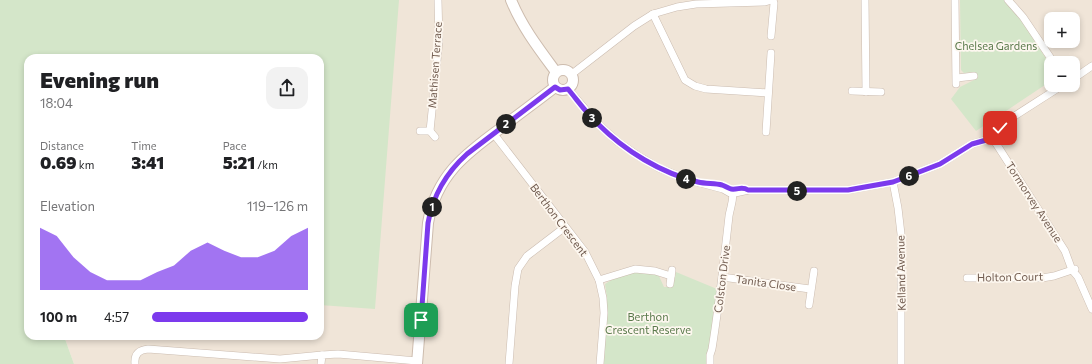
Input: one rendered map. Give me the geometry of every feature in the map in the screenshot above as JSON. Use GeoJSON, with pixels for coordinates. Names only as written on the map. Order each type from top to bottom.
{"type":"FeatureCollection","features":[{"type":"Feature","properties":{"kind":"street","name":"Mathisen Terrace"},"geometry":{"type":"LineString","coordinates":[[420,131],[432,134],[439,41],[438,0]]}},
{"type":"Feature","properties":{"kind":"street"},"geometry":{"type":"LineString","coordinates":[[511,0],[523,25],[556,72]]}},
{"type":"Feature","properties":{"kind":"street"},"geometry":{"type":"LineString","coordinates":[[572,74],[634,26],[653,14],[677,7],[696,4],[765,2],[772,0],[774,3],[771,36]]}},
{"type":"Feature","properties":{"kind":"street"},"geometry":{"type":"LineString","coordinates":[[865,0],[866,92]]}},
{"type":"Feature","properties":{"kind":"street"},"geometry":{"type":"LineString","coordinates":[[956,0],[956,81],[974,76]]}},
{"type":"Feature","properties":{"kind":"street"},"geometry":{"type":"LineString","coordinates":[[1008,0],[1023,17],[1049,56]]}},
{"type":"Feature","properties":{"kind":"street"},"geometry":{"type":"LineString","coordinates":[[653,14],[685,80],[695,86],[706,89],[768,93]]}},
{"type":"Feature","properties":{"kind":"street"},"geometry":{"type":"LineString","coordinates":[[766,132],[771,53]]}},
{"type":"Feature","properties":{"kind":"street"},"geometry":{"type":"LineString","coordinates":[[1080,74],[1092,66]]}},
{"type":"Feature","properties":{"kind":"street"},"geometry":{"type":"LineString","coordinates":[[562,70],[572,74],[574,81],[573,84],[568,89],[560,90],[555,87],[553,81],[556,72],[562,70]]}},
{"type":"Feature","properties":{"kind":"street"},"geometry":{"type":"LineString","coordinates":[[134,364],[134,359],[137,353],[141,350],[148,349],[280,359],[338,354],[417,362],[428,223],[439,189],[454,166],[467,154],[555,87]]}},
{"type":"Feature","properties":{"kind":"street"},"geometry":{"type":"LineString","coordinates":[[568,89],[598,124],[618,142],[640,157],[669,172],[689,180],[709,185],[722,185],[732,192],[744,188],[748,190],[848,190],[893,182],[940,164],[972,144],[991,136],[1003,124],[1052,92]]}},
{"type":"Feature","properties":{"kind":"street"},"geometry":{"type":"LineString","coordinates":[[852,91],[881,92]]}},
{"type":"Feature","properties":{"kind":"street","name":"Berthon Crescent"},"geometry":{"type":"LineString","coordinates":[[493,133],[584,252],[599,280],[603,298],[604,313],[600,364]]}},
{"type":"Feature","properties":{"kind":"street","name":"Tormorvey Avenue"},"geometry":{"type":"LineString","coordinates":[[991,136],[1065,251],[1070,253],[1073,258],[1073,269],[1083,277],[1085,291],[1092,309]]}},
{"type":"Feature","properties":{"kind":"street","name":"Kelland Avenue"},"geometry":{"type":"LineString","coordinates":[[893,182],[901,234],[901,364]]}},
{"type":"Feature","properties":{"kind":"street","name":"Colston Drive"},"geometry":{"type":"LineString","coordinates":[[710,364],[732,192]]}},
{"type":"Feature","properties":{"kind":"street"},"geometry":{"type":"LineString","coordinates":[[509,364],[515,286],[518,269],[527,256],[565,227]]}},
{"type":"Feature","properties":{"kind":"street"},"geometry":{"type":"LineString","coordinates":[[599,280],[635,269],[671,273],[670,284]]}},
{"type":"Feature","properties":{"kind":"street","name":"Holton Court"},"geometry":{"type":"LineString","coordinates":[[968,278],[1042,278],[1054,276],[1073,269]]}},
{"type":"Feature","properties":{"kind":"street","name":"Tanita Close"},"geometry":{"type":"LineString","coordinates":[[809,305],[810,289],[814,271]]}},
{"type":"Feature","properties":{"kind":"street","name":"Tanita Close"},"geometry":{"type":"LineString","coordinates":[[722,277],[810,289]]}},
{"type":"Feature","properties":{"kind":"street","name":"Colston Drive"},"geometry":{"type":"LineString","coordinates":[[712,349],[714,364]]}},
{"type":"Feature","properties":{"kind":"street"},"geometry":{"type":"LineString","coordinates":[[321,364],[322,356]]}},
{"type":"Feature","properties":{"kind":"shaded area"},"geometry":{"type":"Polygon","coordinates":[[[398,0],[1092,0],[1092,364],[74,364],[65,340],[324,340],[324,288],[398,0]]]}},
{"type":"Feature","properties":{"kind":"green space"},"geometry":{"type":"Polygon","coordinates":[[[0,0],[399,0],[375,309],[324,305],[324,54],[24,54],[24,340],[65,340],[74,364],[0,364],[0,0]]]}},
{"type":"Feature","properties":{"kind":"green space","name":"Chelsea Gardens"},"geometry":{"type":"Polygon","coordinates":[[[960,0],[1005,0],[1024,24],[1045,56],[1044,86],[976,131],[951,99],[960,87],[978,78],[974,72],[964,73],[961,70],[960,0]]]}},
{"type":"Feature","properties":{"kind":"green space","name":"Berthon Crescent Reserve"},"geometry":{"type":"Polygon","coordinates":[[[635,271],[658,274],[664,287],[673,287],[676,272],[717,289],[708,364],[604,364],[607,298],[605,284],[613,279],[635,271]]]}},
{"type":"Feature","properties":{"kind":"route"},"geometry":{"type":"LineString","coordinates":[[421,320],[428,223],[435,198],[443,182],[454,166],[467,154],[555,87],[563,91],[568,89],[598,124],[618,142],[659,168],[689,180],[709,185],[722,185],[732,189],[744,188],[748,190],[812,191],[848,190],[893,182],[922,172],[940,164],[972,144],[992,138],[1000,128]]}}]}
